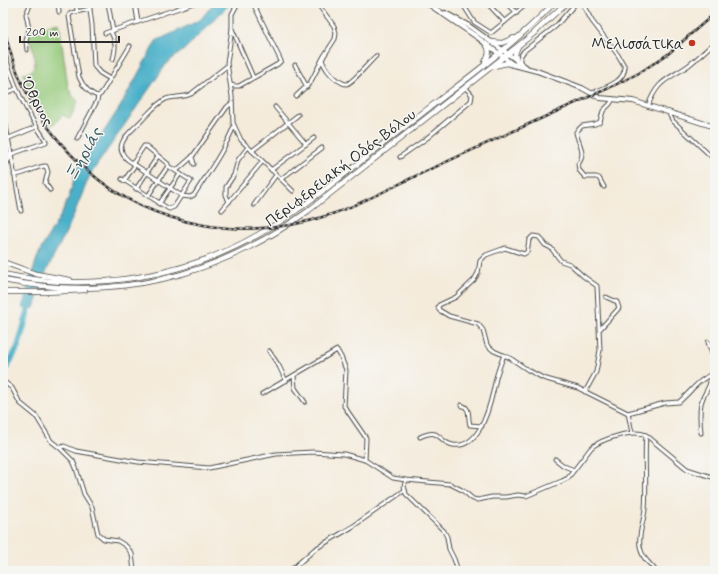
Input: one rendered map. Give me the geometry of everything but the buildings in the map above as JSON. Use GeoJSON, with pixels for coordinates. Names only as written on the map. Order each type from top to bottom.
{"type":"FeatureCollection","features":[{"type":"Feature","properties":{"kind":"main road"},"geometry":{"type":"LineString","coordinates":[[427,3],[434,4],[439,11],[485,43],[527,68],[537,70],[592,93],[600,98],[628,100],[715,127]]}},
{"type":"Feature","properties":{"kind":"main road","name":"Περιφερειακή Οδός Βόλου"},"geometry":{"type":"LineString","coordinates":[[3,274],[30,279],[48,279],[70,282],[143,276],[186,266],[227,251],[261,234],[312,199],[524,33],[554,3]]}},
{"type":"Feature","properties":{"kind":"main road","name":"Περιφερειακή Οδός Βόλου"},"geometry":{"type":"LineString","coordinates":[[3,280],[28,285],[96,288],[139,284],[187,273],[208,266],[251,247],[274,234],[308,211],[505,55],[520,45],[566,3]]}},
{"type":"Feature","properties":{"kind":"main road"},"geometry":{"type":"LineString","coordinates":[[439,11],[456,18],[491,42],[500,52]]}},
{"type":"Feature","properties":{"kind":"main road"},"geometry":{"type":"LineString","coordinates":[[491,42],[499,44],[524,33]]}},
{"type":"Feature","properties":{"kind":"main road"},"geometry":{"type":"LineString","coordinates":[[483,65],[489,53],[485,43]]}},
{"type":"Feature","properties":{"kind":"main road"},"geometry":{"type":"LineString","coordinates":[[517,63],[515,54],[520,45]]}},
{"type":"Feature","properties":{"kind":"main road"},"geometry":{"type":"LineString","coordinates":[[490,67],[517,63]]}},
{"type":"Feature","properties":{"kind":"main road"},"geometry":{"type":"LineString","coordinates":[[3,262],[48,279]]}},
{"type":"Feature","properties":{"kind":"main road"},"geometry":{"type":"LineString","coordinates":[[3,292],[24,293],[77,291],[96,288]]}},
{"type":"Feature","properties":{"kind":"street"},"geometry":{"type":"LineString","coordinates":[[27,50],[26,41],[29,29],[26,14],[31,3]]}},
{"type":"Feature","properties":{"kind":"street"},"geometry":{"type":"LineString","coordinates":[[58,3],[59,12]]}},
{"type":"Feature","properties":{"kind":"street"},"geometry":{"type":"LineString","coordinates":[[76,3],[77,10]]}},
{"type":"Feature","properties":{"kind":"street"},"geometry":{"type":"LineString","coordinates":[[89,3],[92,25],[94,66],[100,73],[110,79]]}},
{"type":"Feature","properties":{"kind":"street"},"geometry":{"type":"LineString","coordinates":[[108,3],[112,31],[116,45],[113,59]]}},
{"type":"Feature","properties":{"kind":"street"},"geometry":{"type":"LineString","coordinates":[[135,3],[138,22]]}},
{"type":"Feature","properties":{"kind":"street"},"geometry":{"type":"LineString","coordinates":[[177,3],[177,9]]}},
{"type":"Feature","properties":{"kind":"street"},"geometry":{"type":"LineString","coordinates":[[105,33],[192,3]]}},
{"type":"Feature","properties":{"kind":"street"},"geometry":{"type":"LineString","coordinates":[[238,3],[233,12],[227,66],[231,85],[232,117],[234,126],[241,140],[293,191]]}},
{"type":"Feature","properties":{"kind":"street"},"geometry":{"type":"LineString","coordinates":[[231,85],[238,86],[280,63],[281,61],[253,3]]}},
{"type":"Feature","properties":{"kind":"street"},"geometry":{"type":"LineString","coordinates":[[296,96],[307,87],[334,42],[336,33],[331,22],[317,3]]}},
{"type":"Feature","properties":{"kind":"street"},"geometry":{"type":"LineString","coordinates":[[462,3],[474,22],[491,33],[528,3]]}},
{"type":"Feature","properties":{"kind":"street"},"geometry":{"type":"LineString","coordinates":[[487,3],[505,22]]}},
{"type":"Feature","properties":{"kind":"street"},"geometry":{"type":"LineString","coordinates":[[507,3],[517,13]]}},
{"type":"Feature","properties":{"kind":"street"},"geometry":{"type":"LineString","coordinates":[[517,63],[524,51],[556,26],[576,3]]}},
{"type":"Feature","properties":{"kind":"street"},"geometry":{"type":"LineString","coordinates":[[582,3],[592,22],[618,54],[625,67],[624,74],[620,79],[592,93]]}},
{"type":"Feature","properties":{"kind":"street"},"geometry":{"type":"LineString","coordinates":[[90,9],[77,10],[71,12],[69,16],[79,77],[85,86],[93,94],[98,96]]}},
{"type":"Feature","properties":{"kind":"street"},"geometry":{"type":"LineString","coordinates":[[232,29],[253,77]]}},
{"type":"Feature","properties":{"kind":"street"},"geometry":{"type":"LineString","coordinates":[[648,106],[653,93],[659,85],[688,65],[715,42]]}},
{"type":"Feature","properties":{"kind":"street"},"geometry":{"type":"LineString","coordinates":[[76,139],[97,101],[98,96],[101,94],[130,46]]}},
{"type":"Feature","properties":{"kind":"street","name":"Όθρυος"},"geometry":{"type":"LineString","coordinates":[[3,48],[16,89],[36,127],[46,141],[11,155]]}},
{"type":"Feature","properties":{"kind":"street"},"geometry":{"type":"LineString","coordinates":[[322,60],[331,76],[346,84],[354,79],[376,56]]}},
{"type":"Feature","properties":{"kind":"street"},"geometry":{"type":"LineString","coordinates":[[295,65],[307,87]]}},
{"type":"Feature","properties":{"kind":"street"},"geometry":{"type":"LineString","coordinates":[[227,66],[191,94],[170,98],[162,102],[128,133],[122,144],[122,152],[126,159],[182,196],[188,197],[194,195],[218,158],[234,126]]}},
{"type":"Feature","properties":{"kind":"street"},"geometry":{"type":"LineString","coordinates":[[400,157],[427,138],[472,101],[472,95],[466,87]]}},
{"type":"Feature","properties":{"kind":"street"},"geometry":{"type":"LineString","coordinates":[[3,94],[16,89]]}},
{"type":"Feature","properties":{"kind":"street"},"geometry":{"type":"LineString","coordinates":[[604,187],[600,179],[596,177],[585,177],[579,170],[578,164],[582,159],[582,154],[576,132],[582,126],[600,122],[603,111],[613,99]]}},
{"type":"Feature","properties":{"kind":"street"},"geometry":{"type":"LineString","coordinates":[[176,171],[192,157],[227,107],[232,103]]}},
{"type":"Feature","properties":{"kind":"street"},"geometry":{"type":"LineString","coordinates":[[275,107],[306,144]]}},
{"type":"Feature","properties":{"kind":"street"},"geometry":{"type":"LineString","coordinates":[[3,109],[21,211]]}},
{"type":"Feature","properties":{"kind":"street"},"geometry":{"type":"LineString","coordinates":[[669,112],[673,121],[715,160]]}},
{"type":"Feature","properties":{"kind":"street"},"geometry":{"type":"LineString","coordinates":[[252,151],[298,115]]}},
{"type":"Feature","properties":{"kind":"street"},"geometry":{"type":"LineString","coordinates":[[9,138],[36,127]]}},
{"type":"Feature","properties":{"kind":"street"},"geometry":{"type":"LineString","coordinates":[[3,131],[7,129]]}},
{"type":"Feature","properties":{"kind":"street"},"geometry":{"type":"LineString","coordinates":[[271,170],[314,138]]}},
{"type":"Feature","properties":{"kind":"street"},"geometry":{"type":"LineString","coordinates":[[145,146],[158,156],[168,164],[168,166],[191,181],[182,196],[171,209],[167,209],[123,180],[145,146]]}},
{"type":"Feature","properties":{"kind":"street"},"geometry":{"type":"LineString","coordinates":[[229,202],[226,195],[226,187],[234,175],[239,158],[248,147]]}},
{"type":"Feature","properties":{"kind":"street"},"geometry":{"type":"LineString","coordinates":[[281,179],[322,148]]}},
{"type":"Feature","properties":{"kind":"street"},"geometry":{"type":"LineString","coordinates":[[3,157],[11,155]]}},
{"type":"Feature","properties":{"kind":"street"},"geometry":{"type":"LineString","coordinates":[[3,171],[11,155]]}},
{"type":"Feature","properties":{"kind":"street"},"geometry":{"type":"LineString","coordinates":[[136,189],[158,156]]}},
{"type":"Feature","properties":{"kind":"street"},"geometry":{"type":"LineString","coordinates":[[192,157],[194,164]]}},
{"type":"Feature","properties":{"kind":"street"},"geometry":{"type":"LineString","coordinates":[[222,210],[262,162]]}},
{"type":"Feature","properties":{"kind":"street"},"geometry":{"type":"LineString","coordinates":[[14,175],[46,166],[48,172],[45,183],[50,190]]}},
{"type":"Feature","properties":{"kind":"street"},"geometry":{"type":"LineString","coordinates":[[148,196],[168,166]]}},
{"type":"Feature","properties":{"kind":"street"},"geometry":{"type":"LineString","coordinates":[[159,204],[180,174]]}},
{"type":"Feature","properties":{"kind":"street"},"geometry":{"type":"LineString","coordinates":[[254,205],[276,174]]}},
{"type":"Feature","properties":{"kind":"street"},"geometry":{"type":"LineString","coordinates":[[585,392],[594,377],[600,350],[597,286],[570,264],[561,261],[554,251],[545,245],[540,238],[533,236],[528,240],[527,250],[525,253],[518,253],[505,248],[484,257],[480,261],[478,273],[474,280],[456,297],[438,307],[439,310],[449,316],[478,324],[483,330],[487,345],[494,351],[504,355],[543,378],[574,387],[628,413],[665,403],[679,402],[697,383],[715,373]]}},
{"type":"Feature","properties":{"kind":"street"},"geometry":{"type":"LineString","coordinates":[[600,329],[619,308],[617,302],[606,297]]}},
{"type":"Feature","properties":{"kind":"street"},"geometry":{"type":"LineString","coordinates":[[708,342],[710,351],[715,355]]}},
{"type":"Feature","properties":{"kind":"street"},"geometry":{"type":"LineString","coordinates":[[262,394],[337,350],[346,370],[344,406],[366,438],[365,460]]}},
{"type":"Feature","properties":{"kind":"street"},"geometry":{"type":"LineString","coordinates":[[269,351],[279,366],[286,381]]}},
{"type":"Feature","properties":{"kind":"street"},"geometry":{"type":"LineString","coordinates":[[420,437],[429,433],[435,433],[451,444],[458,445],[473,437],[482,426],[493,396],[504,355]]}},
{"type":"Feature","properties":{"kind":"street"},"geometry":{"type":"LineString","coordinates":[[701,433],[700,407],[702,399],[710,385],[710,375]]}},
{"type":"Feature","properties":{"kind":"street"},"geometry":{"type":"LineString","coordinates":[[294,376],[295,388],[305,402]]}},
{"type":"Feature","properties":{"kind":"street"},"geometry":{"type":"LineString","coordinates":[[3,381],[12,388],[20,403],[38,419],[51,441],[75,464],[82,489],[92,507],[98,534],[104,539],[118,541],[126,546],[132,554],[134,571]]}},
{"type":"Feature","properties":{"kind":"street"},"geometry":{"type":"LineString","coordinates":[[462,405],[465,406],[468,411],[470,424],[482,426]]}},
{"type":"Feature","properties":{"kind":"street"},"geometry":{"type":"LineString","coordinates":[[628,413],[632,433]]}},
{"type":"Feature","properties":{"kind":"street"},"geometry":{"type":"LineString","coordinates":[[60,448],[64,446],[79,451],[138,462],[203,468],[213,468],[276,454],[313,452],[344,454],[365,460],[389,476],[406,480],[450,484],[462,490],[473,499],[478,500],[492,497],[530,495],[565,480],[590,448],[595,444],[632,433],[646,435],[687,469],[715,478]]}},
{"type":"Feature","properties":{"kind":"street"},"geometry":{"type":"LineString","coordinates":[[646,435],[646,486],[640,546],[643,557],[656,571]]}},
{"type":"Feature","properties":{"kind":"street"},"geometry":{"type":"LineString","coordinates":[[555,459],[564,466],[574,470]]}},
{"type":"Feature","properties":{"kind":"street"},"geometry":{"type":"LineString","coordinates":[[406,480],[404,486],[411,500],[446,534],[449,549],[458,571]]}},
{"type":"Feature","properties":{"kind":"street"},"geometry":{"type":"LineString","coordinates":[[290,571],[315,549],[352,527],[405,490]]}},
{"type":"Feature","properties":{"kind":"green space"},"geometry":{"type":"Polygon","coordinates":[[[59,23],[68,87],[72,95],[78,101],[70,119],[63,115],[52,126],[34,98],[23,74],[33,69],[35,61],[31,41],[27,42],[31,29],[59,23]]]}},
{"type":"Feature","properties":{"kind":"water"},"geometry":{"type":"Polygon","coordinates":[[[214,3],[231,3],[184,50],[167,63],[90,175],[69,226],[46,272],[34,308],[22,308],[36,261],[41,249],[62,213],[69,197],[77,169],[87,157],[120,107],[156,41],[200,20],[214,3]]]}},
{"type":"Feature","properties":{"kind":"waterway","name":"Ξηριάς"},"geometry":{"type":"LineString","coordinates":[[3,374],[18,347],[31,301]]}},
{"type":"Feature","properties":{"kind":"railway"},"geometry":{"type":"LineString","coordinates":[[3,21],[14,64],[32,103],[57,138],[71,155],[87,170],[113,190],[142,206],[172,217],[204,225],[236,228],[268,228],[301,223],[332,214],[358,204],[420,174],[609,88],[639,73],[668,54],[715,13]]}},
{"type":"Feature","properties":{"kind":"place","name":"Μελισσάτικα"},"geometry":{"type":"Point","coordinates":[692,43]}}]}
